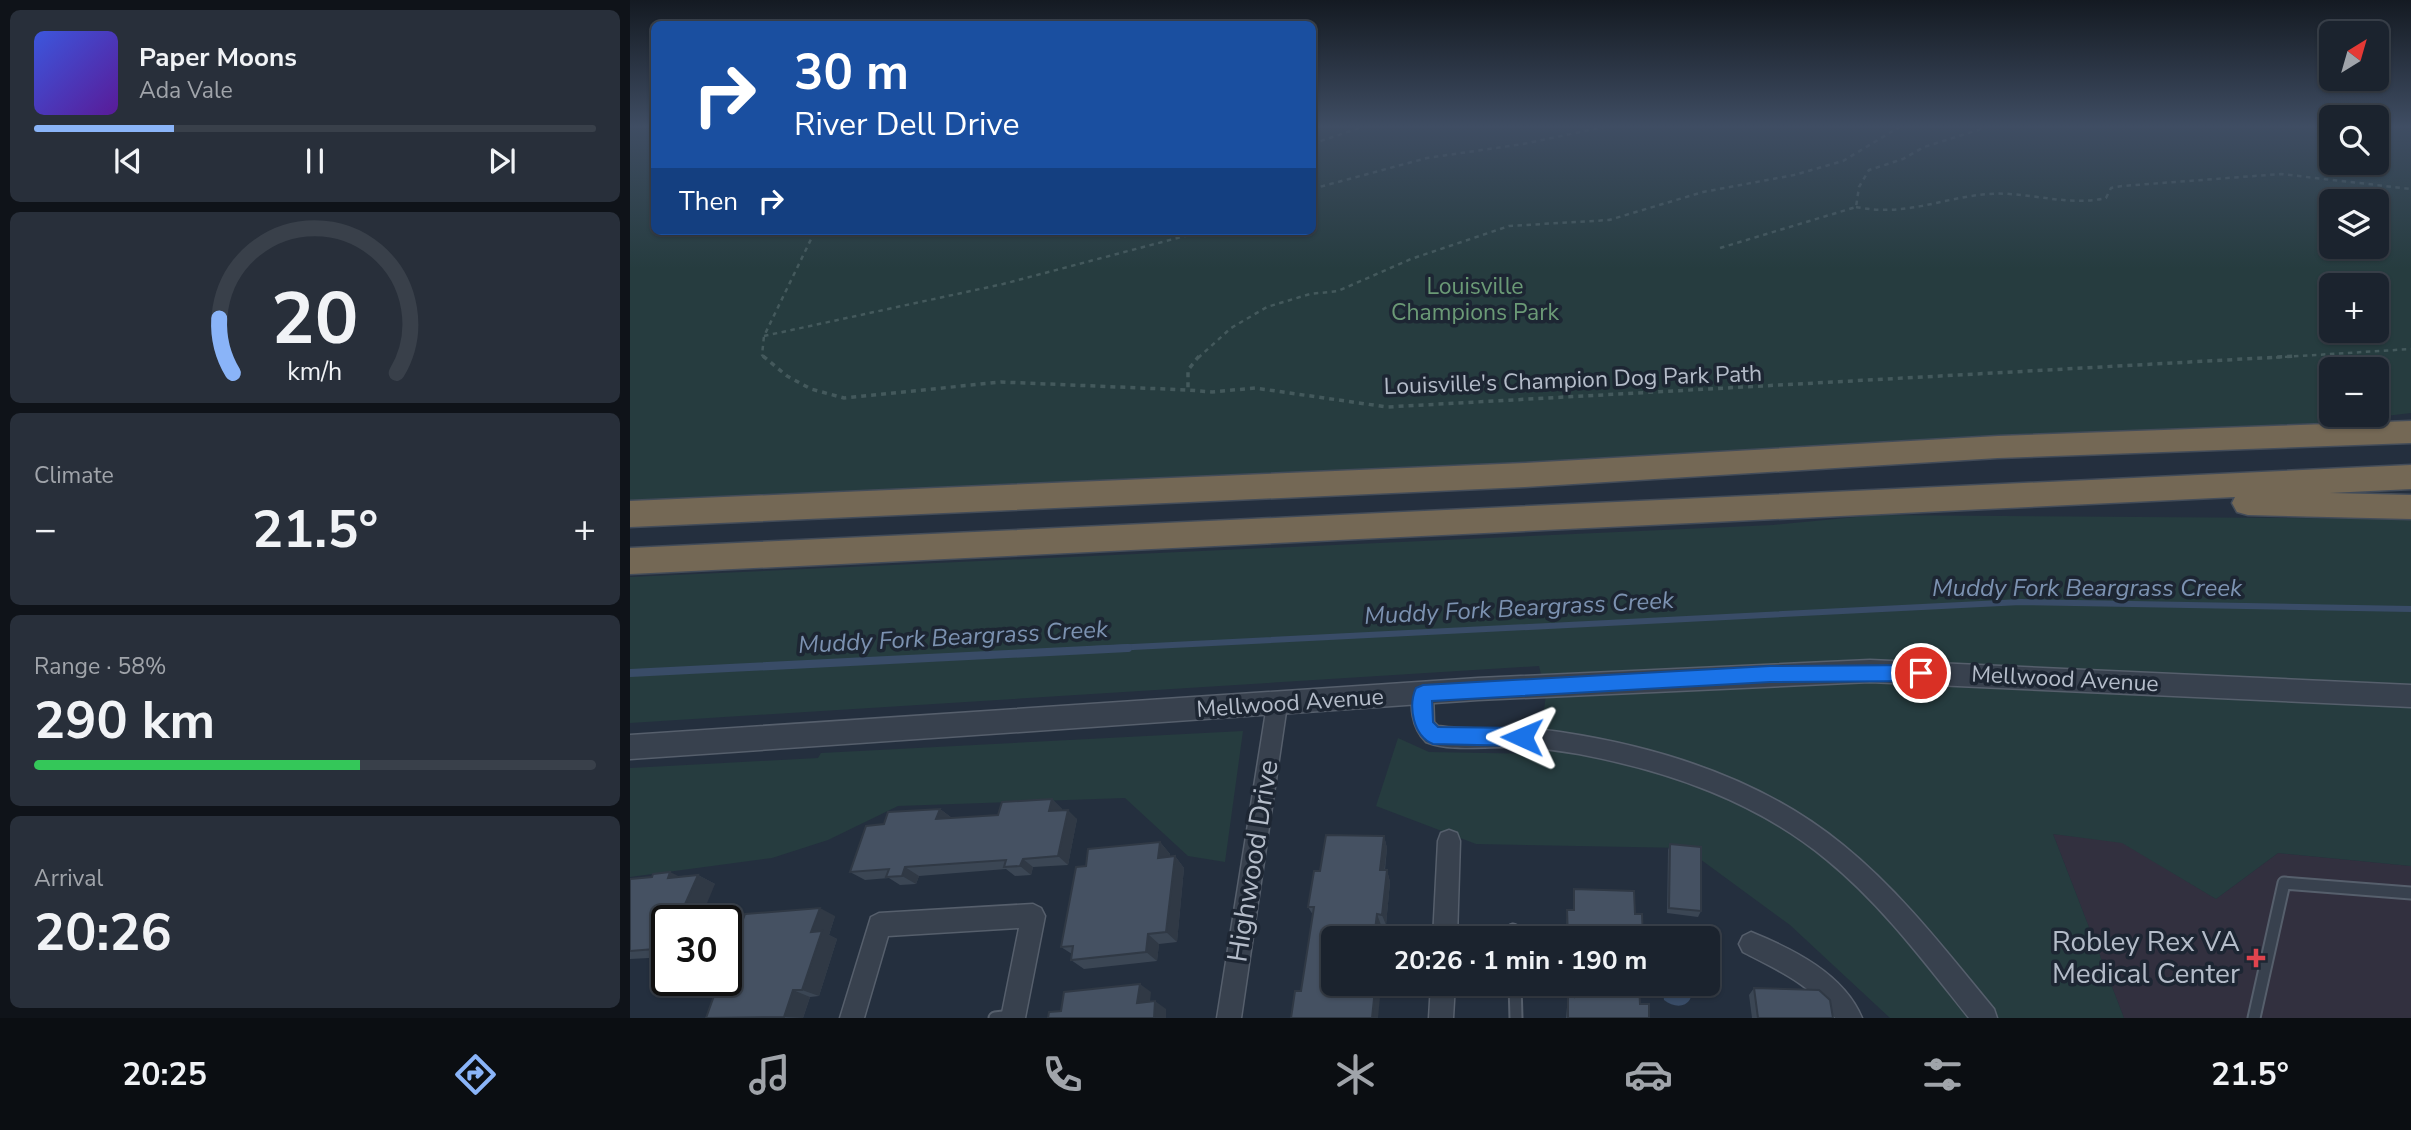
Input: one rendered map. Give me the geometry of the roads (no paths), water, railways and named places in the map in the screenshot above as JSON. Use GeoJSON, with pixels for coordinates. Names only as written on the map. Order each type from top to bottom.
{"type":"FeatureCollection","features":[{"type":"Feature","properties":{"kind":"highway"},"geometry":{"type":"LineString","coordinates":[[630,514],[1511,475],[1998,447],[2411,418]]}},
{"type":"Feature","properties":{"kind":"highway"},"geometry":{"type":"LineString","coordinates":[[1998,447],[2411,432]]}},
{"type":"Feature","properties":{"kind":"highway"},"geometry":{"type":"LineString","coordinates":[[630,561],[2411,477]]}},
{"type":"Feature","properties":{"kind":"highway"},"geometry":{"type":"LineString","coordinates":[[2087,491],[2192,502],[2411,506]]}},
{"type":"Feature","properties":{"kind":"street","name":"Mellwood Avenue"},"geometry":{"type":"LineString","coordinates":[[630,747],[1423,693],[1870,671],[2411,696]]}},
{"type":"Feature","properties":{"kind":"street"},"geometry":{"type":"LineString","coordinates":[[1423,693],[1424,726],[1433,735],[1522,737],[1602,749],[1678,769],[1744,796],[1786,818],[1834,850],[1870,883],[1985,1018]]}},
{"type":"Feature","properties":{"kind":"street","name":"Highwood Drive"},"geometry":{"type":"LineString","coordinates":[[1229,1018],[1277,705]]}},
{"type":"Feature","properties":{"kind":"street"},"geometry":{"type":"LineString","coordinates":[[1445,926],[1449,841]]}},
{"type":"Feature","properties":{"kind":"street"},"geometry":{"type":"LineString","coordinates":[[852,1018],[879,925],[1033,916],[1007,1017]]}},
{"type":"Feature","properties":{"kind":"street"},"geometry":{"type":"LineString","coordinates":[[1751,944],[1814,976],[1839,998],[1850,1018]]}},
{"type":"Feature","properties":{"kind":"street"},"geometry":{"type":"LineString","coordinates":[[1441,1018],[1442,996]]}},
{"type":"Feature","properties":{"kind":"lane"},"geometry":{"type":"LineString","coordinates":[[2255,1018],[2284,883],[2411,893]]}},
{"type":"Feature","properties":{"kind":"lane"},"geometry":{"type":"LineString","coordinates":[[1515,996],[1516,1018]]}},
{"type":"Feature","properties":{"kind":"water"},"geometry":{"type":"Polygon","coordinates":[[[1664,996],[1691,996],[1689,1001],[1681,1005],[1670,1004],[1664,1000],[1664,996]]]}},
{"type":"Feature","properties":{"kind":"waterway","name":"Muddy Fork Beargrass Creek"},"geometry":{"type":"LineString","coordinates":[[1093,649],[2021,602],[2411,609]]}},
{"type":"Feature","properties":{"kind":"waterway","name":"Muddy Fork Beargrass Creek"},"geometry":{"type":"LineString","coordinates":[[630,673],[1128,648]]}},
{"type":"Feature","properties":{"kind":"place","name":"Robley Rex VA Medical Center"},"geometry":{"type":"Point","coordinates":[2256,958]}},
{"type":"Feature","properties":{"kind":"park label","name":"Louisville Champions Park"},"geometry":{"type":"Point","coordinates":[1475,299]}}]}
